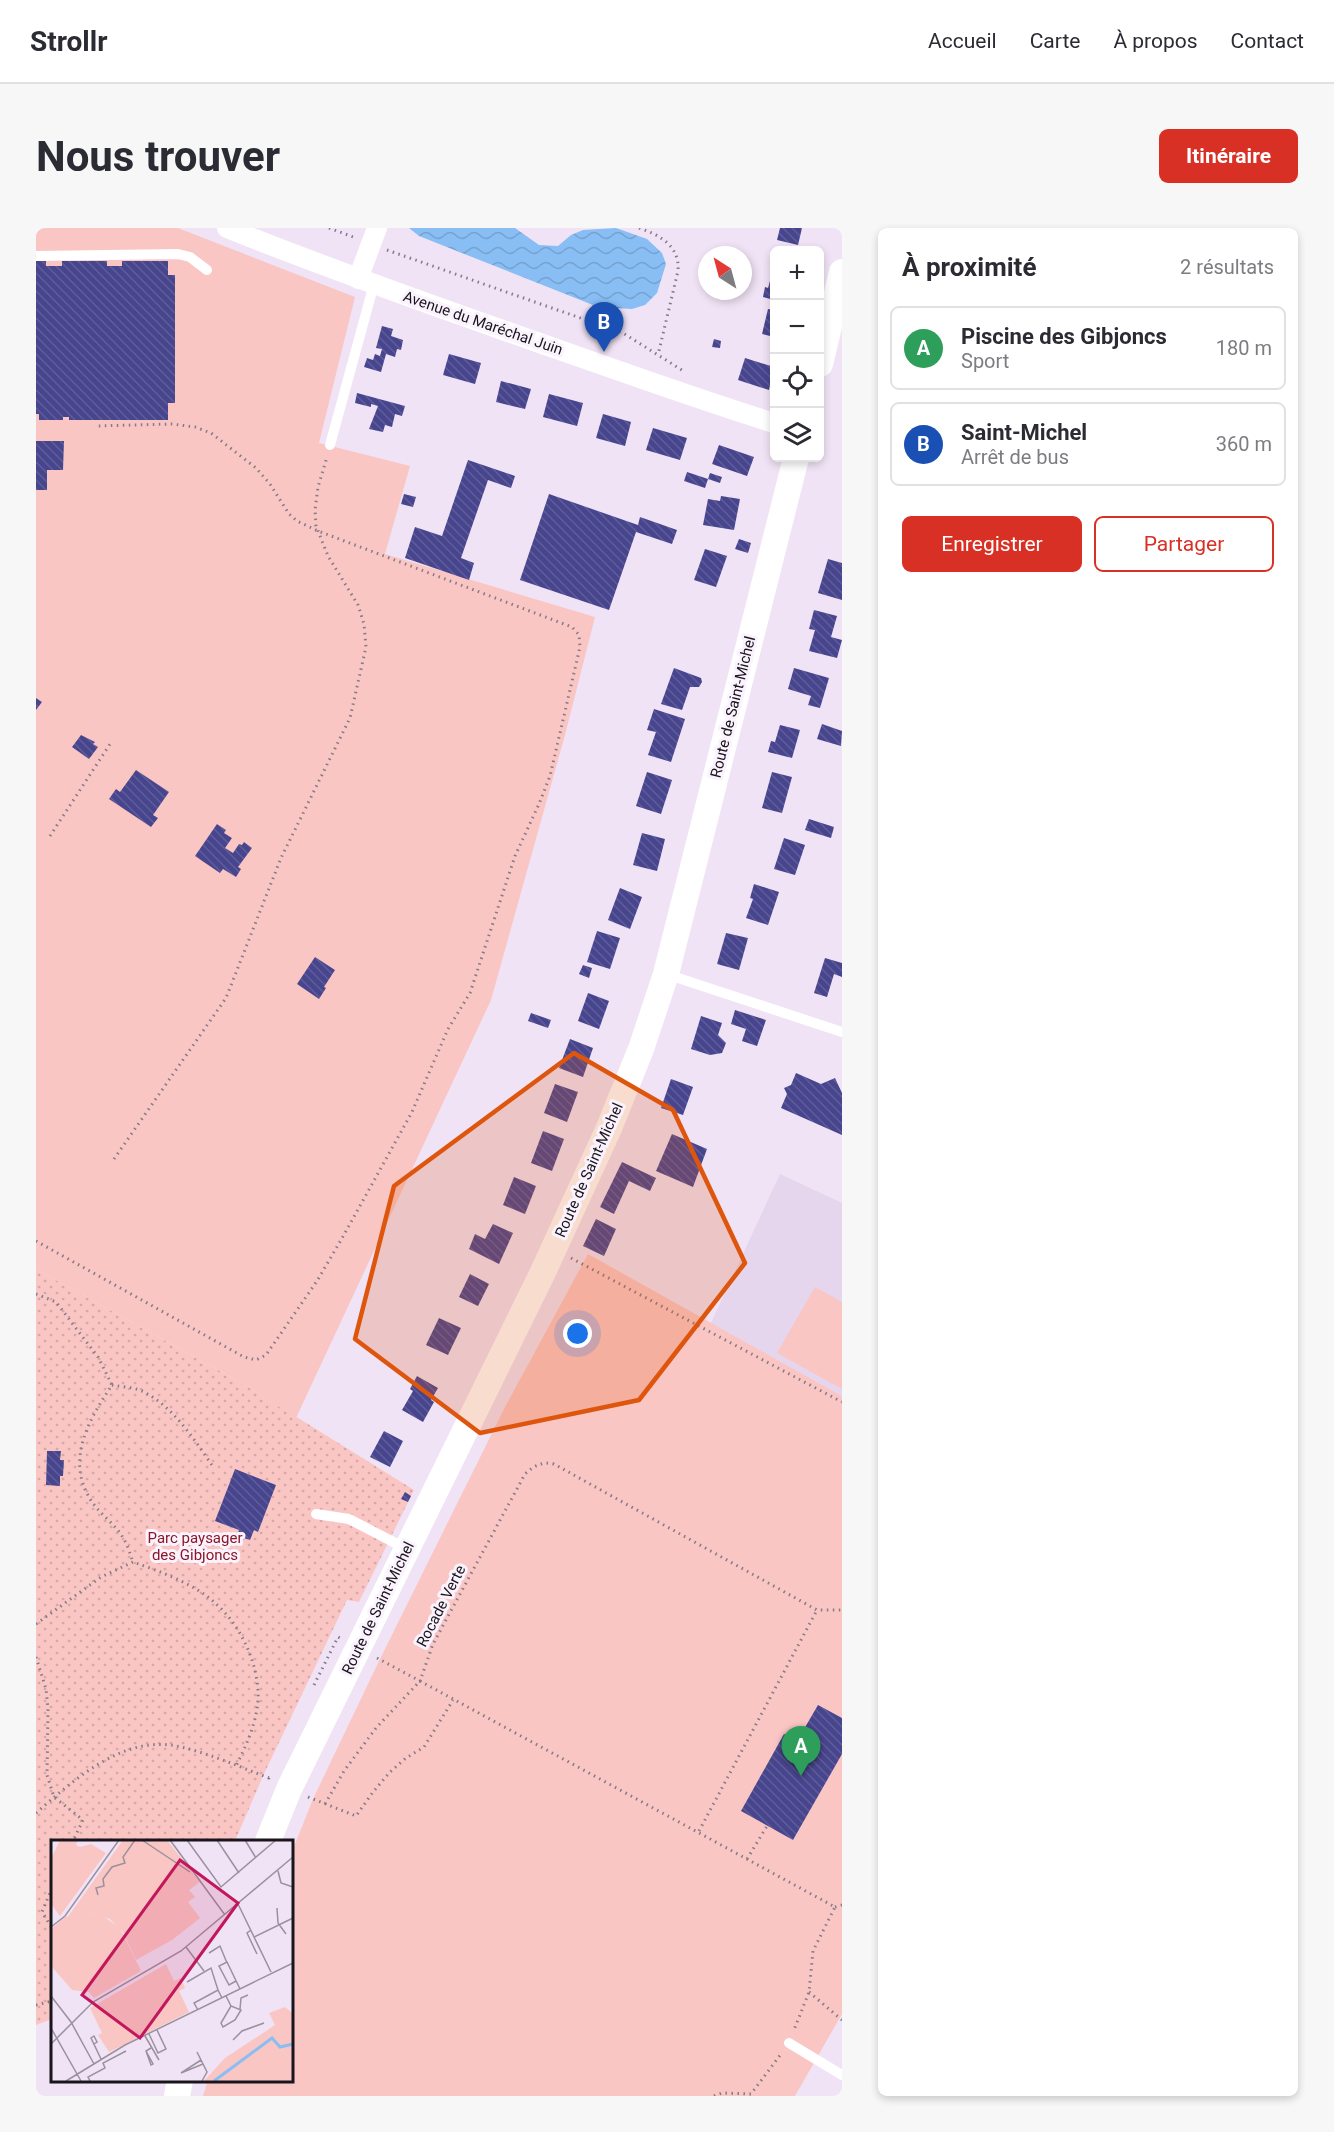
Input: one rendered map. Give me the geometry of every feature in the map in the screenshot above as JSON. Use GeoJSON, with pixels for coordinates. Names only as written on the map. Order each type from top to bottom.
{"type":"FeatureCollection","features":[{"type":"Feature","properties":{"kind":"street","name":"Avenue du Maréchal Juin"},"geometry":{"type":"LineString","coordinates":[[227,228],[366,281],[703,401],[770,422]]}},
{"type":"Feature","properties":{"kind":"street"},"geometry":{"type":"LineString","coordinates":[[366,281],[374,236]]}},
{"type":"Feature","properties":{"kind":"street"},"geometry":{"type":"LineString","coordinates":[[822,354],[842,272]]}},
{"type":"Feature","properties":{"kind":"street","name":"Route de Saint-Michel"},"geometry":{"type":"LineString","coordinates":[[268,1840],[289,1789],[553,1249],[609,1128],[641,1049],[666,974],[795,462]]}},
{"type":"Feature","properties":{"kind":"street"},"geometry":{"type":"LineString","coordinates":[[177,2096],[180,2081]]}},
{"type":"Feature","properties":{"kind":"lane"},"geometry":{"type":"LineString","coordinates":[[36,256],[178,254],[190,257],[207,270]]}},
{"type":"Feature","properties":{"kind":"lane"},"geometry":{"type":"LineString","coordinates":[[330,445],[366,281]]}},
{"type":"Feature","properties":{"kind":"lane"},"geometry":{"type":"LineString","coordinates":[[666,974],[842,1032]]}},
{"type":"Feature","properties":{"kind":"lane"},"geometry":{"type":"LineString","coordinates":[[316,1514],[349,1519],[407,1549]]}},
{"type":"Feature","properties":{"kind":"lane"},"geometry":{"type":"LineString","coordinates":[[789,2043],[842,2075]]}},
{"type":"Feature","properties":{"kind":"path"},"geometry":{"type":"LineString","coordinates":[[329,228],[374,236],[623,333],[699,381],[703,401]]}},
{"type":"Feature","properties":{"kind":"path"},"geometry":{"type":"LineString","coordinates":[[639,228],[657,235],[670,245],[679,261],[658,355]]}},
{"type":"Feature","properties":{"kind":"path"},"geometry":{"type":"LineString","coordinates":[[36,1241],[244,1357],[256,1360],[266,1354],[317,1281],[335,1250],[412,1112],[448,1029],[470,993],[515,856],[550,776],[580,647],[579,635],[572,627],[297,521],[289,514],[270,484],[256,468],[211,433],[195,427],[172,424],[96,426]]}},
{"type":"Feature","properties":{"kind":"path"},"geometry":{"type":"LineString","coordinates":[[114,1158],[226,998],[281,858],[350,718],[366,647],[364,624],[358,605],[327,556],[318,531],[315,510],[318,487],[330,445]]}},
{"type":"Feature","properties":{"kind":"path"},"geometry":{"type":"LineString","coordinates":[[50,836],[110,744]]}},
{"type":"Feature","properties":{"kind":"path"},"geometry":{"type":"LineString","coordinates":[[553,1249],[842,1402]]}},
{"type":"Feature","properties":{"kind":"path"},"geometry":{"type":"LineString","coordinates":[[36,1294],[56,1302],[98,1357],[112,1385]]}},
{"type":"Feature","properties":{"kind":"path"},"geometry":{"type":"LineString","coordinates":[[112,1385],[143,1392],[160,1404],[178,1420],[214,1468]]}},
{"type":"Feature","properties":{"kind":"path"},"geometry":{"type":"LineString","coordinates":[[112,1385],[86,1428],[79,1454],[80,1477],[89,1498],[123,1537],[133,1562],[196,1589],[215,1602],[231,1620],[243,1639],[257,1679],[258,1701],[253,1726],[236,1766]]}},
{"type":"Feature","properties":{"kind":"path","name":"Rocade Verte"},"geometry":{"type":"LineString","coordinates":[[420,1681],[433,1644],[525,1474],[532,1468],[547,1463],[554,1464],[817,1610],[842,1610]]}},
{"type":"Feature","properties":{"kind":"path"},"geometry":{"type":"LineString","coordinates":[[36,1624],[101,1577],[133,1562]]}},
{"type":"Feature","properties":{"kind":"path"},"geometry":{"type":"LineString","coordinates":[[698,1831],[817,1610]]}},
{"type":"Feature","properties":{"kind":"path"},"geometry":{"type":"LineString","coordinates":[[313,1687],[338,1636],[835,1907],[842,1905]]}},
{"type":"Feature","properties":{"kind":"path"},"geometry":{"type":"LineString","coordinates":[[36,1657],[48,1709],[47,1775],[54,1797],[83,1820],[73,1840]]}},
{"type":"Feature","properties":{"kind":"path"},"geometry":{"type":"LineString","coordinates":[[326,1804],[344,1772],[376,1728],[420,1681]]}},
{"type":"Feature","properties":{"kind":"path"},"geometry":{"type":"LineString","coordinates":[[289,1789],[356,1816],[390,1772],[406,1758],[424,1747],[453,1700]]}},
{"type":"Feature","properties":{"kind":"path"},"geometry":{"type":"LineString","coordinates":[[36,1813],[71,1782],[113,1755],[150,1745],[180,1746],[268,1778],[273,1767]]}},
{"type":"Feature","properties":{"kind":"path"},"geometry":{"type":"LineString","coordinates":[[747,1859],[767,1826]]}},
{"type":"Feature","properties":{"kind":"path"},"geometry":{"type":"LineString","coordinates":[[42,1912],[51,1890]]}},
{"type":"Feature","properties":{"kind":"path"},"geometry":{"type":"LineString","coordinates":[[714,2096],[722,2093],[751,2094],[789,2043],[809,1992],[813,1951],[835,1907]]}},
{"type":"Feature","properties":{"kind":"path"},"geometry":{"type":"LineString","coordinates":[[36,1913],[42,1912]]}},
{"type":"Feature","properties":{"kind":"path"},"geometry":{"type":"LineString","coordinates":[[42,1912],[51,1926]]}},
{"type":"Feature","properties":{"kind":"path"},"geometry":{"type":"LineString","coordinates":[[809,1992],[842,2020]]}},
{"type":"Feature","properties":{"kind":"path"},"geometry":{"type":"LineString","coordinates":[[36,2005],[51,2001]]}},
{"type":"Feature","properties":{"kind":"highlighted area"},"geometry":{"type":"Polygon","coordinates":[[[574,1053],[673,1110],[745,1263],[639,1400],[480,1433],[355,1339],[394,1186],[574,1053]]]}},
{"type":"Feature","properties":{"kind":"shaded area"},"geometry":{"type":"Polygon","coordinates":[[[780,1174],[842,1203],[842,1396],[711,1323],[780,1174]]]}},
{"type":"Feature","properties":{"kind":"green space"},"geometry":{"type":"Polygon","coordinates":[[[36,228],[178,228],[355,297],[319,443],[410,466],[385,554],[595,617],[565,735],[491,1000],[296,1418],[245,1385],[36,1269],[36,228]]]}},
{"type":"Feature","properties":{"kind":"green space"},"geometry":{"type":"Polygon","coordinates":[[[588,1254],[842,1396],[842,2014],[795,2096],[203,2096],[208,2081],[292,2081],[292,1852],[313,1799],[379,1661],[505,1407],[588,1254]]]}},
{"type":"Feature","properties":{"kind":"green space","name":"Parc paysager des Gibjoncs"},"geometry":{"type":"Polygon","coordinates":[[[36,1269],[245,1385],[414,1490],[359,1602],[347,1600],[263,1776],[235,1840],[51,1840],[51,2019],[36,2025],[36,1269]]]}},
{"type":"Feature","properties":{"kind":"green space"},"geometry":{"type":"Polygon","coordinates":[[[815,1287],[842,1302],[842,1389],[777,1353],[815,1287]]]}},
{"type":"Feature","properties":{"kind":"water"},"geometry":{"type":"Polygon","coordinates":[[[409,228],[515,228],[539,245],[558,246],[571,235],[583,230],[616,228],[647,239],[662,253],[666,264],[657,293],[645,305],[632,309],[598,307],[419,236],[409,228]]]}},
{"type":"Feature","properties":{"kind":"building"},"geometry":{"type":"Polygon","coordinates":[[[780,228],[802,228],[798,245],[777,240],[780,228]]]}},
{"type":"Feature","properties":{"kind":"building"},"geometry":{"type":"Polygon","coordinates":[[[36,261],[46,261],[46,266],[62,266],[62,261],[107,261],[107,266],[122,266],[122,261],[168,261],[168,275],[175,275],[175,403],[168,403],[168,420],[69,420],[69,417],[63,417],[63,420],[39,420],[39,414],[36,414],[36,261]]]}},
{"type":"Feature","properties":{"kind":"building"},"geometry":{"type":"Polygon","coordinates":[[[770,281],[770,299],[763,297],[765,287],[768,288],[770,281]]]}},
{"type":"Feature","properties":{"kind":"building"},"geometry":{"type":"Polygon","coordinates":[[[768,309],[770,309],[770,336],[762,334],[768,309]]]}},
{"type":"Feature","properties":{"kind":"building"},"geometry":{"type":"Polygon","coordinates":[[[382,326],[393,329],[391,336],[403,340],[401,350],[397,349],[395,357],[386,354],[381,372],[364,367],[367,358],[373,360],[375,354],[380,356],[382,349],[376,348],[382,326]]]}},
{"type":"Feature","properties":{"kind":"building"},"geometry":{"type":"Polygon","coordinates":[[[714,339],[721,341],[720,348],[712,347],[714,339]]]}},
{"type":"Feature","properties":{"kind":"building"},"geometry":{"type":"Polygon","coordinates":[[[449,354],[481,363],[475,384],[443,375],[449,354]]]}},
{"type":"Feature","properties":{"kind":"building"},"geometry":{"type":"Polygon","coordinates":[[[745,358],[770,366],[769,390],[738,380],[745,358]]]}},
{"type":"Feature","properties":{"kind":"building"},"geometry":{"type":"Polygon","coordinates":[[[501,381],[531,389],[525,409],[496,402],[501,381]]]}},
{"type":"Feature","properties":{"kind":"building"},"geometry":{"type":"Polygon","coordinates":[[[357,393],[405,406],[402,416],[395,414],[392,427],[385,425],[383,432],[369,429],[378,406],[371,404],[371,407],[355,403],[357,393]]]}},
{"type":"Feature","properties":{"kind":"building"},"geometry":{"type":"Polygon","coordinates":[[[549,394],[583,403],[577,426],[543,417],[549,394]]]}},
{"type":"Feature","properties":{"kind":"building"},"geometry":{"type":"Polygon","coordinates":[[[603,414],[631,422],[625,446],[596,438],[603,414]]]}},
{"type":"Feature","properties":{"kind":"building"},"geometry":{"type":"Polygon","coordinates":[[[653,428],[687,438],[680,460],[646,450],[653,428]]]}},
{"type":"Feature","properties":{"kind":"building"},"geometry":{"type":"Polygon","coordinates":[[[36,441],[64,441],[63,470],[47,470],[47,490],[36,490],[36,441]]]}},
{"type":"Feature","properties":{"kind":"building"},"geometry":{"type":"Polygon","coordinates":[[[719,445],[754,457],[747,476],[712,464],[719,445]]]}},
{"type":"Feature","properties":{"kind":"building"},"geometry":{"type":"Polygon","coordinates":[[[468,460],[515,476],[511,488],[488,480],[461,558],[474,563],[469,580],[405,558],[415,527],[442,536],[468,460]]]}},
{"type":"Feature","properties":{"kind":"building"},"geometry":{"type":"Polygon","coordinates":[[[687,472],[708,479],[705,488],[684,481],[687,472]]]}},
{"type":"Feature","properties":{"kind":"building"},"geometry":{"type":"Polygon","coordinates":[[[710,473],[722,477],[720,483],[708,479],[710,473]]]}},
{"type":"Feature","properties":{"kind":"building"},"geometry":{"type":"Polygon","coordinates":[[[404,494],[416,497],[413,507],[401,504],[404,494]]]}},
{"type":"Feature","properties":{"kind":"building"},"geometry":{"type":"Polygon","coordinates":[[[549,494],[638,525],[640,517],[677,530],[672,544],[636,532],[609,610],[520,580],[549,494]]]}},
{"type":"Feature","properties":{"kind":"building"},"geometry":{"type":"Polygon","coordinates":[[[721,496],[740,499],[734,530],[703,525],[708,499],[720,501],[721,496]]]}},
{"type":"Feature","properties":{"kind":"building"},"geometry":{"type":"Polygon","coordinates":[[[739,539],[751,543],[748,553],[735,549],[739,539]]]}},
{"type":"Feature","properties":{"kind":"building"},"geometry":{"type":"Polygon","coordinates":[[[705,549],[727,556],[716,587],[694,580],[705,549]]]}},
{"type":"Feature","properties":{"kind":"building"},"geometry":{"type":"Polygon","coordinates":[[[828,559],[842,563],[842,600],[818,593],[828,559]]]}},
{"type":"Feature","properties":{"kind":"building"},"geometry":{"type":"Polygon","coordinates":[[[814,610],[837,616],[831,637],[842,640],[837,658],[809,651],[815,630],[809,629],[814,610]]]}},
{"type":"Feature","properties":{"kind":"building"},"geometry":{"type":"Polygon","coordinates":[[[674,668],[701,678],[702,682],[699,687],[690,687],[682,710],[661,704],[674,668]]]}},
{"type":"Feature","properties":{"kind":"building"},"geometry":{"type":"Polygon","coordinates":[[[794,668],[829,678],[820,708],[808,705],[811,696],[788,689],[794,668]]]}},
{"type":"Feature","properties":{"kind":"building"},"geometry":{"type":"Polygon","coordinates":[[[36,698],[42,702],[36,710],[36,698]]]}},
{"type":"Feature","properties":{"kind":"building"},"geometry":{"type":"Polygon","coordinates":[[[654,709],[685,719],[671,762],[648,755],[656,732],[647,730],[654,709]]]}},
{"type":"Feature","properties":{"kind":"building"},"geometry":{"type":"Polygon","coordinates":[[[822,724],[842,731],[841,746],[817,739],[822,724]]]}},
{"type":"Feature","properties":{"kind":"building"},"geometry":{"type":"Polygon","coordinates":[[[780,725],[800,730],[792,758],[768,752],[771,741],[775,742],[780,725]]]}},
{"type":"Feature","properties":{"kind":"building"},"geometry":{"type":"Polygon","coordinates":[[[81,735],[95,742],[93,744],[98,747],[89,759],[72,747],[81,735]]]}},
{"type":"Feature","properties":{"kind":"building"},"geometry":{"type":"Polygon","coordinates":[[[136,770],[169,792],[153,815],[158,818],[151,827],[109,799],[116,789],[120,792],[136,770]]]}},
{"type":"Feature","properties":{"kind":"building"},"geometry":{"type":"Polygon","coordinates":[[[647,772],[672,780],[661,814],[636,806],[647,772]]]}},
{"type":"Feature","properties":{"kind":"building"},"geometry":{"type":"Polygon","coordinates":[[[772,772],[792,777],[782,813],[762,808],[772,772]]]}},
{"type":"Feature","properties":{"kind":"building"},"geometry":{"type":"Polygon","coordinates":[[[809,819],[834,827],[831,838],[805,830],[809,819]]]}},
{"type":"Feature","properties":{"kind":"building"},"geometry":{"type":"Polygon","coordinates":[[[217,824],[226,830],[224,833],[232,838],[225,848],[233,853],[239,844],[242,845],[244,842],[252,848],[238,867],[241,869],[236,877],[223,869],[220,873],[195,856],[217,824]]]}},
{"type":"Feature","properties":{"kind":"building"},"geometry":{"type":"Polygon","coordinates":[[[642,833],[665,839],[657,871],[633,865],[642,833]]]}},
{"type":"Feature","properties":{"kind":"building"},"geometry":{"type":"Polygon","coordinates":[[[784,838],[805,845],[795,875],[774,869],[784,838]]]}},
{"type":"Feature","properties":{"kind":"building"},"geometry":{"type":"Polygon","coordinates":[[[754,884],[779,892],[768,925],[746,918],[753,899],[750,898],[754,884]]]}},
{"type":"Feature","properties":{"kind":"building"},"geometry":{"type":"Polygon","coordinates":[[[620,888],[642,897],[630,929],[608,920],[620,888]]]}},
{"type":"Feature","properties":{"kind":"building"},"geometry":{"type":"Polygon","coordinates":[[[597,931],[620,938],[610,969],[587,962],[597,931]]]}},
{"type":"Feature","properties":{"kind":"building"},"geometry":{"type":"Polygon","coordinates":[[[726,933],[748,938],[739,970],[717,964],[726,933]]]}},
{"type":"Feature","properties":{"kind":"building"},"geometry":{"type":"Polygon","coordinates":[[[315,957],[335,970],[319,999],[297,984],[315,957]]]}},
{"type":"Feature","properties":{"kind":"building"},"geometry":{"type":"Polygon","coordinates":[[[825,958],[842,963],[842,977],[834,974],[827,997],[814,993],[825,958]]]}},
{"type":"Feature","properties":{"kind":"building"},"geometry":{"type":"Polygon","coordinates":[[[583,965],[592,968],[589,978],[579,974],[583,965]]]}},
{"type":"Feature","properties":{"kind":"building"},"geometry":{"type":"Polygon","coordinates":[[[588,993],[609,1001],[599,1029],[578,1021],[588,993]]]}},
{"type":"Feature","properties":{"kind":"building"},"geometry":{"type":"Polygon","coordinates":[[[735,1010],[766,1020],[757,1046],[742,1041],[746,1029],[731,1024],[735,1010]]]}},
{"type":"Feature","properties":{"kind":"building"},"geometry":{"type":"Polygon","coordinates":[[[531,1013],[551,1020],[548,1028],[528,1021],[531,1013]]]}},
{"type":"Feature","properties":{"kind":"building"},"geometry":{"type":"Polygon","coordinates":[[[701,1016],[722,1023],[718,1035],[726,1043],[722,1053],[710,1055],[691,1049],[701,1016]]]}},
{"type":"Feature","properties":{"kind":"building"},"geometry":{"type":"Polygon","coordinates":[[[570,1039],[593,1048],[583,1077],[559,1068],[570,1039]]]}},
{"type":"Feature","properties":{"kind":"building"},"geometry":{"type":"Polygon","coordinates":[[[796,1073],[821,1084],[835,1078],[842,1093],[842,1135],[781,1108],[787,1094],[784,1088],[791,1085],[796,1073]]]}},
{"type":"Feature","properties":{"kind":"building"},"geometry":{"type":"Polygon","coordinates":[[[671,1079],[693,1087],[683,1115],[661,1108],[671,1079]]]}},
{"type":"Feature","properties":{"kind":"building"},"geometry":{"type":"Polygon","coordinates":[[[555,1084],[578,1092],[567,1122],[544,1113],[555,1084]]]}},
{"type":"Feature","properties":{"kind":"building"},"geometry":{"type":"Polygon","coordinates":[[[543,1131],[564,1139],[552,1171],[531,1163],[543,1131]]]}},
{"type":"Feature","properties":{"kind":"building"},"geometry":{"type":"Polygon","coordinates":[[[672,1134],[707,1149],[693,1187],[656,1171],[672,1134]]]}},
{"type":"Feature","properties":{"kind":"building"},"geometry":{"type":"Polygon","coordinates":[[[622,1162],[656,1178],[650,1191],[629,1181],[614,1214],[600,1207],[622,1162]]]}},
{"type":"Feature","properties":{"kind":"building"},"geometry":{"type":"Polygon","coordinates":[[[514,1177],[536,1186],[525,1214],[503,1205],[514,1177]]]}},
{"type":"Feature","properties":{"kind":"building"},"geometry":{"type":"Polygon","coordinates":[[[596,1219],[616,1229],[604,1256],[583,1246],[596,1219]]]}},
{"type":"Feature","properties":{"kind":"building"},"geometry":{"type":"Polygon","coordinates":[[[493,1224],[513,1233],[499,1264],[469,1249],[475,1234],[485,1239],[493,1224]]]}},
{"type":"Feature","properties":{"kind":"building"},"geometry":{"type":"Polygon","coordinates":[[[470,1274],[489,1284],[478,1306],[459,1297],[470,1274]]]}},
{"type":"Feature","properties":{"kind":"building"},"geometry":{"type":"Polygon","coordinates":[[[439,1318],[461,1328],[448,1355],[426,1345],[439,1318]]]}},
{"type":"Feature","properties":{"kind":"building"},"geometry":{"type":"Polygon","coordinates":[[[417,1376],[438,1388],[431,1400],[434,1402],[423,1422],[402,1410],[413,1391],[410,1389],[417,1376]]]}},
{"type":"Feature","properties":{"kind":"building"},"geometry":{"type":"Polygon","coordinates":[[[384,1431],[403,1441],[390,1467],[370,1457],[384,1431]]]}},
{"type":"Feature","properties":{"kind":"building"},"geometry":{"type":"Polygon","coordinates":[[[47,1451],[61,1451],[60,1460],[64,1460],[60,1486],[46,1485],[47,1451]]]}},
{"type":"Feature","properties":{"kind":"building"},"geometry":{"type":"Polygon","coordinates":[[[235,1469],[276,1485],[258,1532],[254,1530],[250,1540],[237,1536],[239,1530],[215,1521],[235,1469]]]}},
{"type":"Feature","properties":{"kind":"building"},"geometry":{"type":"Polygon","coordinates":[[[405,1492],[411,1496],[408,1502],[401,1499],[405,1492]]]}},
{"type":"Feature","properties":{"kind":"building"},"geometry":{"type":"Polygon","coordinates":[[[818,1705],[842,1718],[842,1754],[793,1840],[741,1811],[784,1734],[797,1741],[818,1705]]]}},
{"type":"Feature","properties":{"kind":"place","name":"Saint-Michel"},"geometry":{"type":"Point","coordinates":[604,352]}},
{"type":"Feature","properties":{"kind":"place","name":"Piscine des Gibjoncs"},"geometry":{"type":"Point","coordinates":[801,1776]}}]}
